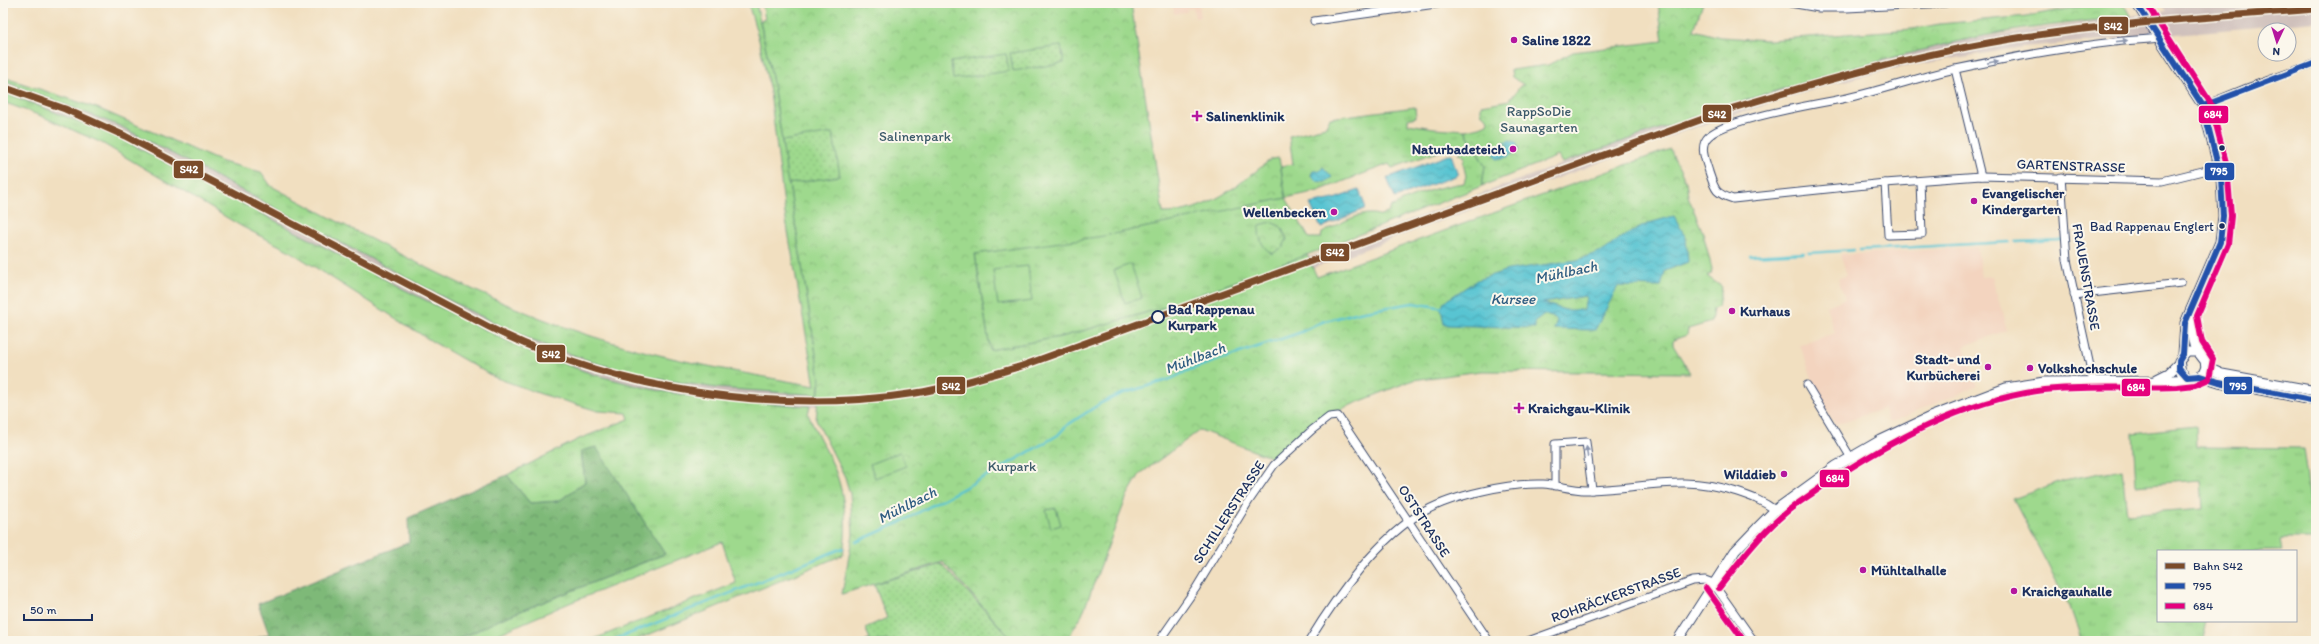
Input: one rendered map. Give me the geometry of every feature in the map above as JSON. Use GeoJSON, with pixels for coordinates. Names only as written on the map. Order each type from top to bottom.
{"type":"FeatureCollection","features":[{"type":"Feature","properties":{"kind":"street"},"geometry":{"type":"LineString","coordinates":[[1314,21],[1443,3]]}},
{"type":"Feature","properties":{"kind":"street"},"geometry":{"type":"LineString","coordinates":[[1790,3],[1819,8],[1946,3]]}},
{"type":"Feature","properties":{"kind":"street"},"geometry":{"type":"LineString","coordinates":[[2136,3],[2203,106],[2219,166],[2223,216],[2220,242],[2189,315],[2183,334],[2183,354],[2178,364],[2169,373],[2155,380]]}},
{"type":"Feature","properties":{"kind":"street"},"geometry":{"type":"LineString","coordinates":[[1981,176],[1955,69],[2035,54],[2159,38]]}},
{"type":"Feature","properties":{"kind":"street"},"geometry":{"type":"LineString","coordinates":[[2203,106],[2316,62]]}},
{"type":"Feature","properties":{"kind":"street","name":"GARTENSTRASSE"},"geometry":{"type":"LineString","coordinates":[[1955,69],[1843,98],[1763,116],[1716,130],[1708,136],[1703,146],[1704,156],[1715,190],[1721,195],[1734,199],[1885,183],[1981,176],[2162,181],[2219,166]]}},
{"type":"Feature","properties":{"kind":"street","name":"FRAUENSTRASSE"},"geometry":{"type":"LineString","coordinates":[[2060,177],[2064,235],[2074,295],[2093,380]]}},
{"type":"Feature","properties":{"kind":"street"},"geometry":{"type":"LineString","coordinates":[[1885,183],[1888,235],[1922,234],[1920,181]]}},
{"type":"Feature","properties":{"kind":"street"},"geometry":{"type":"LineString","coordinates":[[2074,295],[2182,283]]}},
{"type":"Feature","properties":{"kind":"street"},"geometry":{"type":"LineString","coordinates":[[2189,315],[2194,345],[2205,361],[2206,367],[2220,378]]}},
{"type":"Feature","properties":{"kind":"street"},"geometry":{"type":"LineString","coordinates":[[2183,354],[2190,351],[2198,352]]}},
{"type":"Feature","properties":{"kind":"street"},"geometry":{"type":"LineString","coordinates":[[2178,364],[2180,372],[2187,377]]}},
{"type":"Feature","properties":{"kind":"street"},"geometry":{"type":"LineString","coordinates":[[2200,376],[2206,367]]}},
{"type":"Feature","properties":{"kind":"street"},"geometry":{"type":"LineString","coordinates":[[1677,641],[1713,583],[1735,552],[1775,510],[1851,458],[1907,427],[1984,395],[2006,388],[2044,382],[2093,380],[2171,380],[2200,376],[2281,389],[2316,390]]}},
{"type":"Feature","properties":{"kind":"street"},"geometry":{"type":"LineString","coordinates":[[1807,385],[1851,458]]}},
{"type":"Feature","properties":{"kind":"street"},"geometry":{"type":"LineString","coordinates":[[2281,389],[2294,396],[2316,399]]}},
{"type":"Feature","properties":{"kind":"street","name":"OSTSTRASSE"},"geometry":{"type":"LineString","coordinates":[[1338,416],[1409,520],[1488,641]]}},
{"type":"Feature","properties":{"kind":"street","name":"SCHILLERSTRASSE"},"geometry":{"type":"LineString","coordinates":[[1159,641],[1196,588],[1249,502],[1274,465],[1312,430],[1329,417],[1338,416]]}},
{"type":"Feature","properties":{"kind":"street"},"geometry":{"type":"LineString","coordinates":[[1555,486],[1555,444],[1586,442],[1592,490]]}},
{"type":"Feature","properties":{"kind":"street"},"geometry":{"type":"LineString","coordinates":[[1309,641],[1337,597],[1392,535],[1409,520],[1436,505],[1468,495],[1519,486],[1542,484],[1574,491],[1668,482],[1699,483],[1714,485],[1763,501],[1775,510]]}},
{"type":"Feature","properties":{"kind":"street","name":"ROHRÄCKERSTRASSE"},"geometry":{"type":"LineString","coordinates":[[1528,641],[1693,581],[1706,580],[1713,583]]}},
{"type":"Feature","properties":{"kind":"street"},"geometry":{"type":"LineString","coordinates":[[1713,583],[1754,641]]}},
{"type":"Feature","properties":{"kind":"shaded area"},"geometry":{"type":"Polygon","coordinates":[[[1173,3],[1199,3],[1201,17],[1195,18],[1193,8],[1187,9],[1187,12],[1174,14],[1173,3]]]}},
{"type":"Feature","properties":{"kind":"shaded area"},"geometry":{"type":"Polygon","coordinates":[[[2316,3],[2316,22],[2297,24],[2297,22],[2257,22],[2257,27],[2022,47],[1892,69],[1828,85],[1693,128],[1243,294],[845,406],[810,406],[713,400],[650,389],[595,375],[528,351],[403,289],[116,136],[3,92],[3,81],[120,126],[533,341],[599,364],[653,378],[843,397],[1160,312],[1684,119],[1824,76],[1962,40],[2166,11],[2160,4],[2316,3]]]}},
{"type":"Feature","properties":{"kind":"shaded area"},"geometry":{"type":"Polygon","coordinates":[[[1977,247],[1981,277],[1992,276],[2007,330],[1964,346],[1977,386],[1889,423],[1883,409],[1835,424],[1817,392],[1800,345],[1835,333],[1826,306],[1845,299],[1838,279],[1847,275],[1840,255],[1977,247]]]}},
{"type":"Feature","properties":{"kind":"green space"},"geometry":{"type":"Polygon","coordinates":[[[748,3],[756,3],[772,77],[820,379],[818,395],[715,388],[653,378],[599,364],[533,341],[466,309],[120,126],[3,81],[3,77],[97,108],[222,162],[261,172],[271,186],[384,246],[461,284],[539,318],[608,341],[667,357],[726,370],[815,386],[785,214],[770,92],[759,40],[748,3]]]}},
{"type":"Feature","properties":{"kind":"green space"},"geometry":{"type":"Polygon","coordinates":[[[762,3],[1131,3],[1163,213],[1179,212],[1208,203],[1234,188],[1271,159],[1279,158],[1286,198],[1104,236],[975,254],[990,350],[1065,336],[1169,306],[1307,255],[1317,277],[1670,149],[1686,182],[1688,196],[1703,233],[1712,269],[1711,274],[1707,276],[1722,287],[1718,307],[1713,309],[1711,322],[1688,329],[1687,335],[1673,340],[1673,345],[1690,373],[1481,371],[1413,380],[1316,419],[1272,458],[1200,430],[1140,474],[1127,496],[1082,615],[1066,641],[1013,641],[943,562],[842,594],[853,534],[850,494],[845,477],[816,420],[820,379],[772,77],[760,21],[765,19],[762,3]]]}},
{"type":"Feature","properties":{"kind":"green space","name":"RappSoDie Saunagarten"},"geometry":{"type":"Polygon","coordinates":[[[1658,3],[1703,3],[1694,30],[1720,37],[1769,40],[1912,29],[1940,24],[2027,16],[2100,3],[2120,3],[2127,8],[2131,16],[2045,26],[1981,36],[1910,53],[1760,96],[1660,128],[1562,163],[1558,156],[1482,186],[1485,166],[1465,130],[1487,124],[1488,119],[1481,113],[1481,105],[1510,100],[1510,97],[1513,96],[1520,86],[1524,85],[1512,77],[1511,70],[1548,65],[1573,52],[1663,41],[1658,3]]]}},
{"type":"Feature","properties":{"kind":"green space"},"geometry":{"type":"Polygon","coordinates":[[[1061,46],[1064,63],[1013,71],[1010,53],[1061,46]]]}},
{"type":"Feature","properties":{"kind":"green space"},"geometry":{"type":"Polygon","coordinates":[[[1006,54],[1009,71],[953,79],[951,62],[1006,54]]]}},
{"type":"Feature","properties":{"kind":"green space"},"geometry":{"type":"Polygon","coordinates":[[[3,92],[116,136],[403,289],[528,351],[595,375],[650,389],[713,400],[810,406],[808,414],[833,465],[843,500],[845,537],[843,555],[633,641],[589,641],[736,583],[722,542],[567,604],[482,641],[455,641],[503,618],[665,554],[581,451],[585,482],[559,501],[530,503],[507,475],[579,439],[629,419],[627,413],[598,411],[541,394],[494,377],[433,342],[288,250],[241,226],[102,143],[41,116],[3,102],[3,92]]]}},
{"type":"Feature","properties":{"kind":"green space"},"geometry":{"type":"Polygon","coordinates":[[[1415,107],[1416,117],[1408,119],[1408,124],[1434,128],[1465,130],[1485,166],[1482,186],[1317,251],[1169,306],[1065,336],[990,350],[975,254],[1127,230],[1285,198],[1281,166],[1293,164],[1289,136],[1325,127],[1330,118],[1415,107]],[[1454,146],[1392,168],[1389,164],[1318,191],[1286,198],[1309,238],[1321,238],[1322,233],[1351,218],[1366,214],[1381,216],[1389,212],[1391,207],[1418,195],[1445,186],[1464,183],[1466,176],[1463,163],[1465,157],[1458,153],[1462,152],[1460,147],[1455,149],[1454,146]]]}},
{"type":"Feature","properties":{"kind":"green space"},"geometry":{"type":"Polygon","coordinates":[[[833,133],[840,176],[788,184],[782,141],[833,133]]]}},
{"type":"Feature","properties":{"kind":"green space"},"geometry":{"type":"Polygon","coordinates":[[[1271,222],[1281,227],[1287,239],[1283,247],[1272,254],[1263,245],[1259,234],[1260,225],[1271,222]]]}},
{"type":"Feature","properties":{"kind":"green space"},"geometry":{"type":"Polygon","coordinates":[[[1131,264],[1142,298],[1125,303],[1114,270],[1131,264]]]}},
{"type":"Feature","properties":{"kind":"green space"},"geometry":{"type":"Polygon","coordinates":[[[1028,266],[1032,301],[998,305],[993,270],[1028,266]]]}},
{"type":"Feature","properties":{"kind":"green space"},"geometry":{"type":"Polygon","coordinates":[[[2195,426],[2196,447],[2303,448],[2315,539],[2280,539],[2282,550],[2157,550],[2157,622],[2204,622],[2206,641],[2082,641],[2070,607],[2013,499],[2064,480],[2122,469],[2127,514],[2203,508],[2201,480],[2136,485],[2133,433],[2195,426]]]}},
{"type":"Feature","properties":{"kind":"green space"},"geometry":{"type":"Polygon","coordinates":[[[596,447],[665,554],[503,618],[455,641],[248,641],[269,634],[258,604],[409,542],[408,518],[507,475],[530,503],[559,501],[585,482],[581,451],[596,447]]]}},
{"type":"Feature","properties":{"kind":"green space"},"geometry":{"type":"Polygon","coordinates":[[[900,452],[906,466],[875,478],[870,464],[900,452]]]}},
{"type":"Feature","properties":{"kind":"green space"},"geometry":{"type":"Polygon","coordinates":[[[1056,508],[1061,525],[1051,528],[1046,510],[1056,508]]]}},
{"type":"Feature","properties":{"kind":"green space"},"geometry":{"type":"Polygon","coordinates":[[[942,564],[1013,641],[865,641],[870,639],[865,628],[887,618],[874,584],[942,564]]]}},
{"type":"Feature","properties":{"kind":"water","name":"Naturbadeteich"},"geometry":{"type":"Polygon","coordinates":[[[1510,140],[1516,142],[1519,150],[1507,157],[1496,159],[1492,151],[1494,148],[1497,146],[1502,154],[1507,151],[1508,145],[1504,142],[1510,140]]]}},
{"type":"Feature","properties":{"kind":"water"},"geometry":{"type":"Polygon","coordinates":[[[1451,154],[1458,175],[1395,198],[1387,178],[1451,154]]]}},
{"type":"Feature","properties":{"kind":"water"},"geometry":{"type":"Polygon","coordinates":[[[1323,167],[1332,177],[1325,182],[1317,181],[1311,175],[1313,171],[1320,171],[1323,167]]]}},
{"type":"Feature","properties":{"kind":"water","name":"Wellenbecken"},"geometry":{"type":"Polygon","coordinates":[[[1359,190],[1366,208],[1321,228],[1310,204],[1334,199],[1359,190]]]}},
{"type":"Feature","properties":{"kind":"water","name":"Kursee"},"geometry":{"type":"Polygon","coordinates":[[[1674,216],[1686,238],[1688,262],[1665,271],[1661,287],[1618,286],[1595,330],[1554,329],[1557,320],[1544,314],[1535,321],[1535,328],[1447,325],[1444,323],[1441,309],[1444,302],[1477,280],[1508,270],[1577,260],[1605,250],[1619,239],[1649,223],[1674,216]],[[1586,296],[1543,303],[1565,310],[1584,310],[1586,296]]]}},
{"type":"Feature","properties":{"kind":"waterway","name":"Mühlbach"},"geometry":{"type":"LineString","coordinates":[[2015,242],[2061,240]]}},
{"type":"Feature","properties":{"kind":"waterway","name":"Mühlbach"},"geometry":{"type":"LineString","coordinates":[[1860,250],[2009,242]]}},
{"type":"Feature","properties":{"kind":"waterway"},"geometry":{"type":"LineString","coordinates":[[1809,253],[1854,250]]}},
{"type":"Feature","properties":{"kind":"waterway"},"geometry":{"type":"LineString","coordinates":[[1750,256],[1804,253]]}},
{"type":"Feature","properties":{"kind":"waterway","name":"Mühlbach"},"geometry":{"type":"LineString","coordinates":[[856,542],[899,523],[1001,468],[1058,435],[1066,426],[1101,403],[1121,394],[1171,379],[1189,370],[1299,333],[1322,322],[1359,312],[1413,303],[1444,308]]}},
{"type":"Feature","properties":{"kind":"waterway","name":"Mühlbach"},"geometry":{"type":"LineString","coordinates":[[611,641],[843,548]]}},
{"type":"Feature","properties":{"kind":"rail line","name":"S42"},"geometry":{"type":"LineString","coordinates":[[3,87],[65,109],[125,136],[489,327],[538,349],[589,367],[643,382],[698,392],[753,399],[808,401],[863,399],[929,391],[1022,366],[1733,108],[1877,67],[1987,43],[2097,27],[2316,9]]}},
{"type":"Feature","properties":{"kind":"transit line","name":"795"},"geometry":{"type":"LineString","coordinates":[[2136,3],[2203,106],[2221,178],[2223,216],[2220,242],[2185,323],[2183,354]]}},
{"type":"Feature","properties":{"kind":"transit line","name":"684"},"geometry":{"type":"LineString","coordinates":[[1719,588],[1757,541],[1774,523],[1793,507],[1824,485],[1875,453],[1902,438],[1957,413],[2015,395],[2044,390],[2077,388],[2177,387],[2195,385],[2209,379],[2213,359],[2202,342],[2197,316],[2228,244],[2231,216],[2227,166],[2210,102],[2146,3]]}},
{"type":"Feature","properties":{"kind":"transit line","name":"795"},"geometry":{"type":"LineString","coordinates":[[2203,106],[2316,63]]}},
{"type":"Feature","properties":{"kind":"transit line","name":"795"},"geometry":{"type":"LineString","coordinates":[[2183,354],[2179,361],[2179,368],[2187,377],[2200,376],[2219,382],[2316,401]]}},
{"type":"Feature","properties":{"kind":"transit line","name":"684"},"geometry":{"type":"LineString","coordinates":[[1706,588],[1744,641]]}},
{"type":"Feature","properties":{"kind":"place","name":"Saline 1822"},"geometry":{"type":"Point","coordinates":[1514,40]}},
{"type":"Feature","properties":{"kind":"place","name":"Salinenklinik"},"geometry":{"type":"Point","coordinates":[1197,116]}},
{"type":"Feature","properties":{"kind":"place","name":"Naturbadeteich"},"geometry":{"type":"Point","coordinates":[1513,149]}},
{"type":"Feature","properties":{"kind":"place","name":"Evangelischer Kindergarten"},"geometry":{"type":"Point","coordinates":[1974,201]}},
{"type":"Feature","properties":{"kind":"place","name":"Wellenbecken"},"geometry":{"type":"Point","coordinates":[1334,212]}},
{"type":"Feature","properties":{"kind":"place","name":"Bad Rappenau Englert"},"geometry":{"type":"Point","coordinates":[2222,226]}},
{"type":"Feature","properties":{"kind":"place","name":"Kurhaus"},"geometry":{"type":"Point","coordinates":[1732,311]}},
{"type":"Feature","properties":{"kind":"place","name":"Bad Rappenau Kurpark"},"geometry":{"type":"Point","coordinates":[1158,317]}},
{"type":"Feature","properties":{"kind":"place","name":"Stadt- und Kurbücherei"},"geometry":{"type":"Point","coordinates":[1988,367]}},
{"type":"Feature","properties":{"kind":"place","name":"Volkshochschule"},"geometry":{"type":"Point","coordinates":[2030,368]}},
{"type":"Feature","properties":{"kind":"place","name":"Kraichgau-Klinik"},"geometry":{"type":"Point","coordinates":[1519,408]}},
{"type":"Feature","properties":{"kind":"place","name":"Wilddieb"},"geometry":{"type":"Point","coordinates":[1784,474]}},
{"type":"Feature","properties":{"kind":"place","name":"Mühltalhalle"},"geometry":{"type":"Point","coordinates":[1863,570]}},
{"type":"Feature","properties":{"kind":"place","name":"Kraichgauhalle"},"geometry":{"type":"Point","coordinates":[2014,591]}},
{"type":"Feature","properties":{"kind":"park label","name":"Salinenpark"},"geometry":{"type":"Point","coordinates":[915,136]}},
{"type":"Feature","properties":{"kind":"park label","name":"Kurpark"},"geometry":{"type":"Point","coordinates":[1012,466]}}]}
